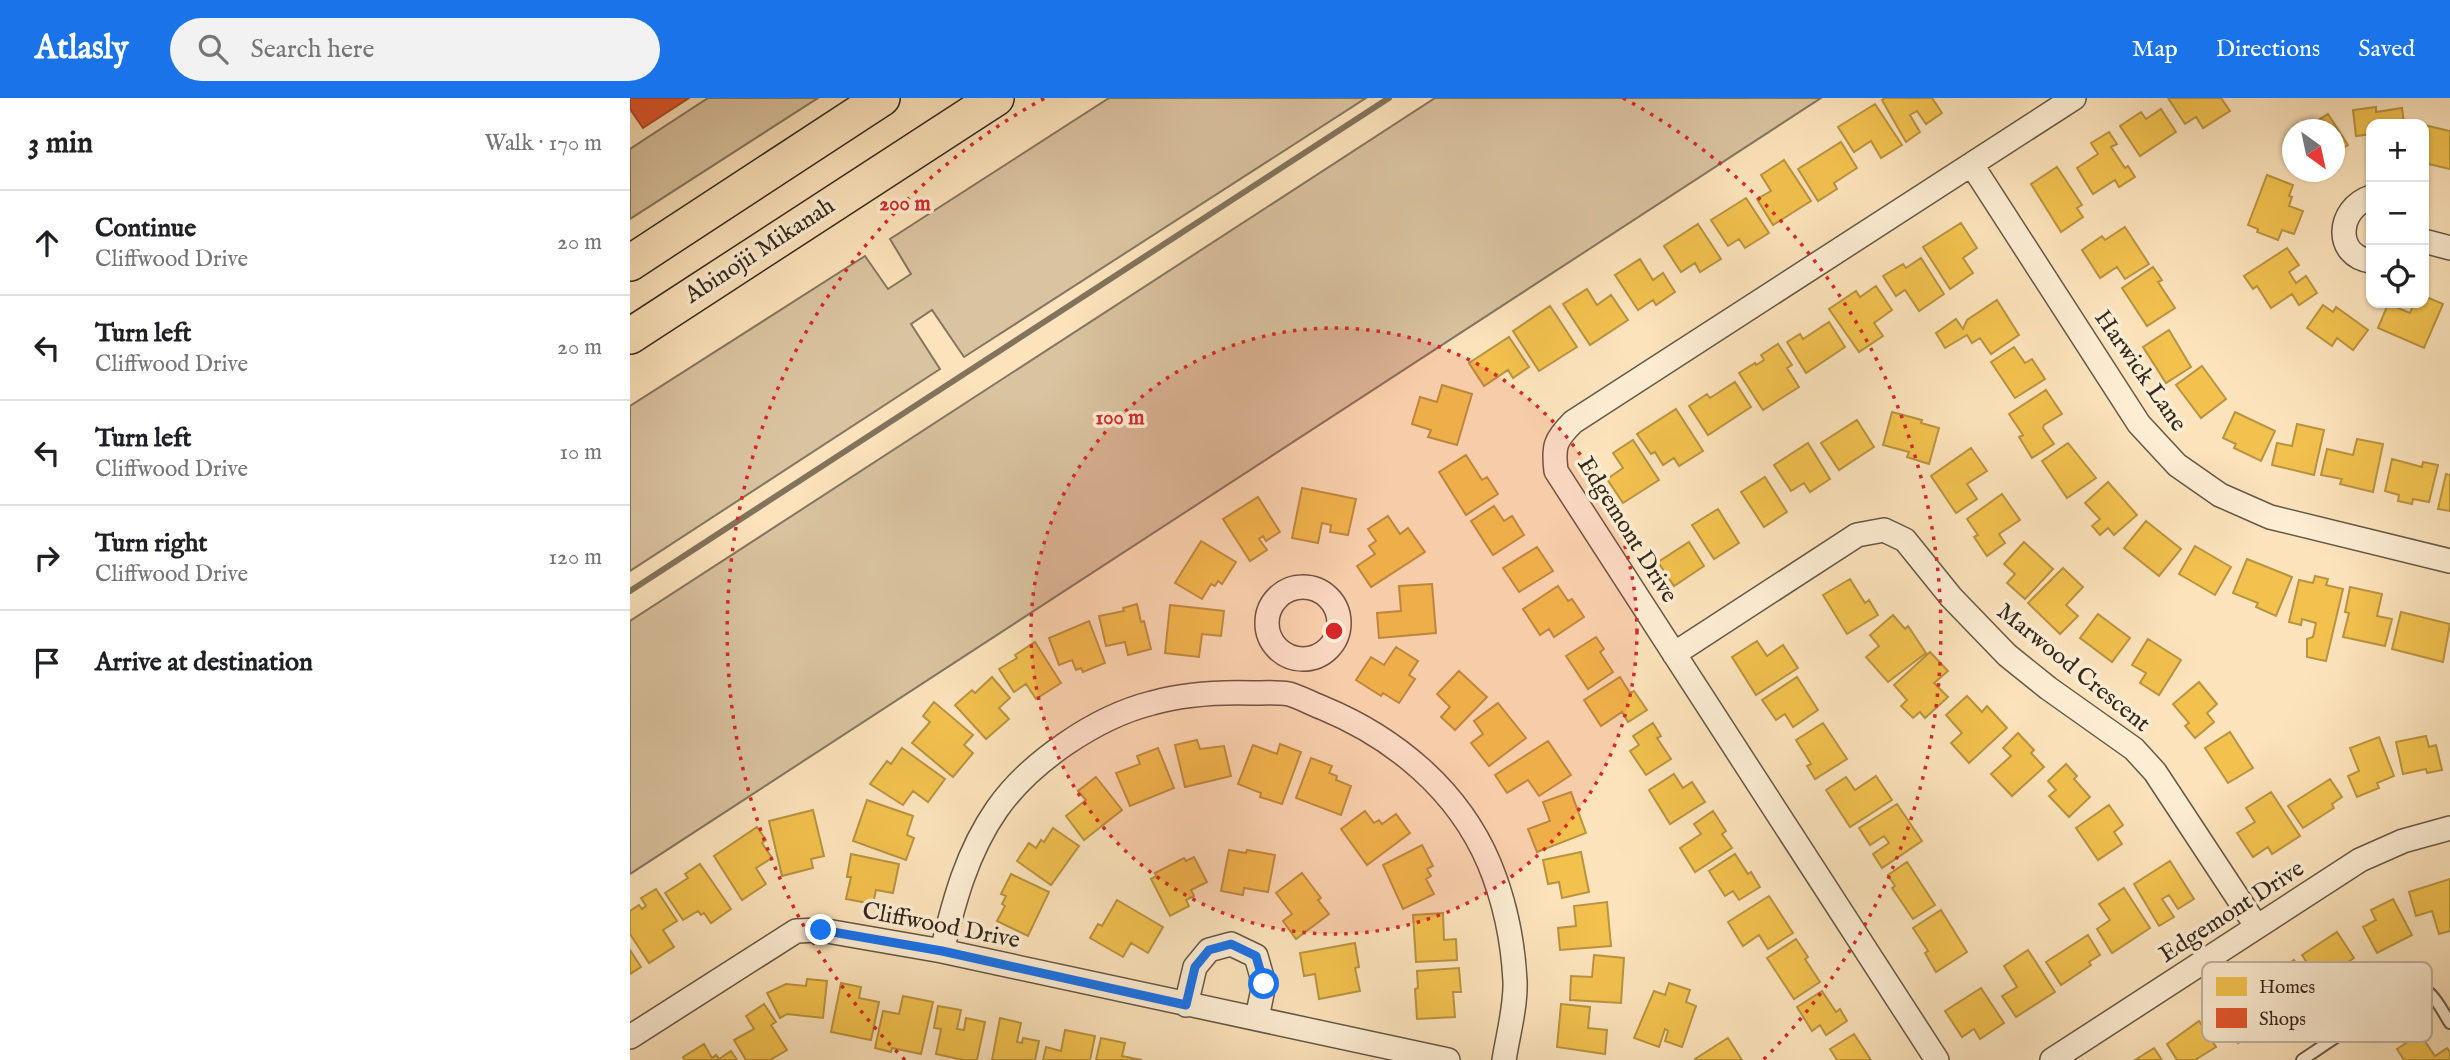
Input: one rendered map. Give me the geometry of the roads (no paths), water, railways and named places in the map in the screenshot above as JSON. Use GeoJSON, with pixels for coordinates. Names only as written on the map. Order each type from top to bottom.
{"type":"FeatureCollection","features":[{"type":"Feature","properties":{"kind":"main road"},"geometry":{"type":"LineString","coordinates":[[630,263],[882,98]]}},
{"type":"Feature","properties":{"kind":"main road","name":"Abinojii Mikanah"},"geometry":{"type":"LineString","coordinates":[[630,336],[996,98]]}},
{"type":"Feature","properties":{"kind":"street","name":"Edgemont Drive"},"geometry":{"type":"LineString","coordinates":[[1937,1060],[1556,471],[1553,450],[1559,436],[1573,422],[2074,98]]}},
{"type":"Feature","properties":{"kind":"street","name":"Harwick Lane"},"geometry":{"type":"LineString","coordinates":[[1972,165],[2139,424],[2177,465],[2220,495],[2270,517],[2450,561]]}},
{"type":"Feature","properties":{"kind":"street"},"geometry":{"type":"LineString","coordinates":[[2366,200],[2353,207],[2344,226],[2349,247],[2356,255],[2366,259]]}},
{"type":"Feature","properties":{"kind":"street"},"geometry":{"type":"LineString","coordinates":[[2429,242],[2450,248]]}},
{"type":"Feature","properties":{"kind":"street","name":"Marwood Crescent"},"geometry":{"type":"LineString","coordinates":[[1674,654],[1857,535],[1884,530],[1905,540],[1960,607],[2007,655],[2048,688],[2134,749],[2155,772],[2257,926]]}},
{"type":"Feature","properties":{"kind":"street"},"geometry":{"type":"LineString","coordinates":[[1288,694],[1296,658]]}},
{"type":"Feature","properties":{"kind":"street"},"geometry":{"type":"LineString","coordinates":[[942,951],[957,891],[973,849],[997,808],[1036,765],[1071,740],[1114,717],[1150,703],[1191,695],[1230,692],[1288,694],[1354,721],[1408,755],[1457,806],[1488,862],[1506,918],[1515,983],[1504,1060]]}},
{"type":"Feature","properties":{"kind":"street","name":"Edgemont Drive"},"geometry":{"type":"LineString","coordinates":[[2052,1060],[2360,860],[2403,841],[2450,828]]}},
{"type":"Feature","properties":{"kind":"street","name":"Cliffwood Drive"},"geometry":{"type":"LineString","coordinates":[[630,1037],[796,931],[821,930],[942,951],[1448,1060]]}},
{"type":"Feature","properties":{"kind":"street"},"geometry":{"type":"LineString","coordinates":[[1186,1005],[1195,967],[1209,950],[1231,944],[1256,956],[1264,984],[1257,1018]]}},
{"type":"Feature","properties":{"kind":"lane"},"geometry":{"type":"LineString","coordinates":[[2432,995],[2450,1023]]}},
{"type":"Feature","properties":{"kind":"lane"},"geometry":{"type":"LineString","coordinates":[[2302,1060],[2329,1042]]}},
{"type":"Feature","properties":{"kind":"waterway"},"geometry":{"type":"LineString","coordinates":[[630,591],[1389,98]]}}]}
